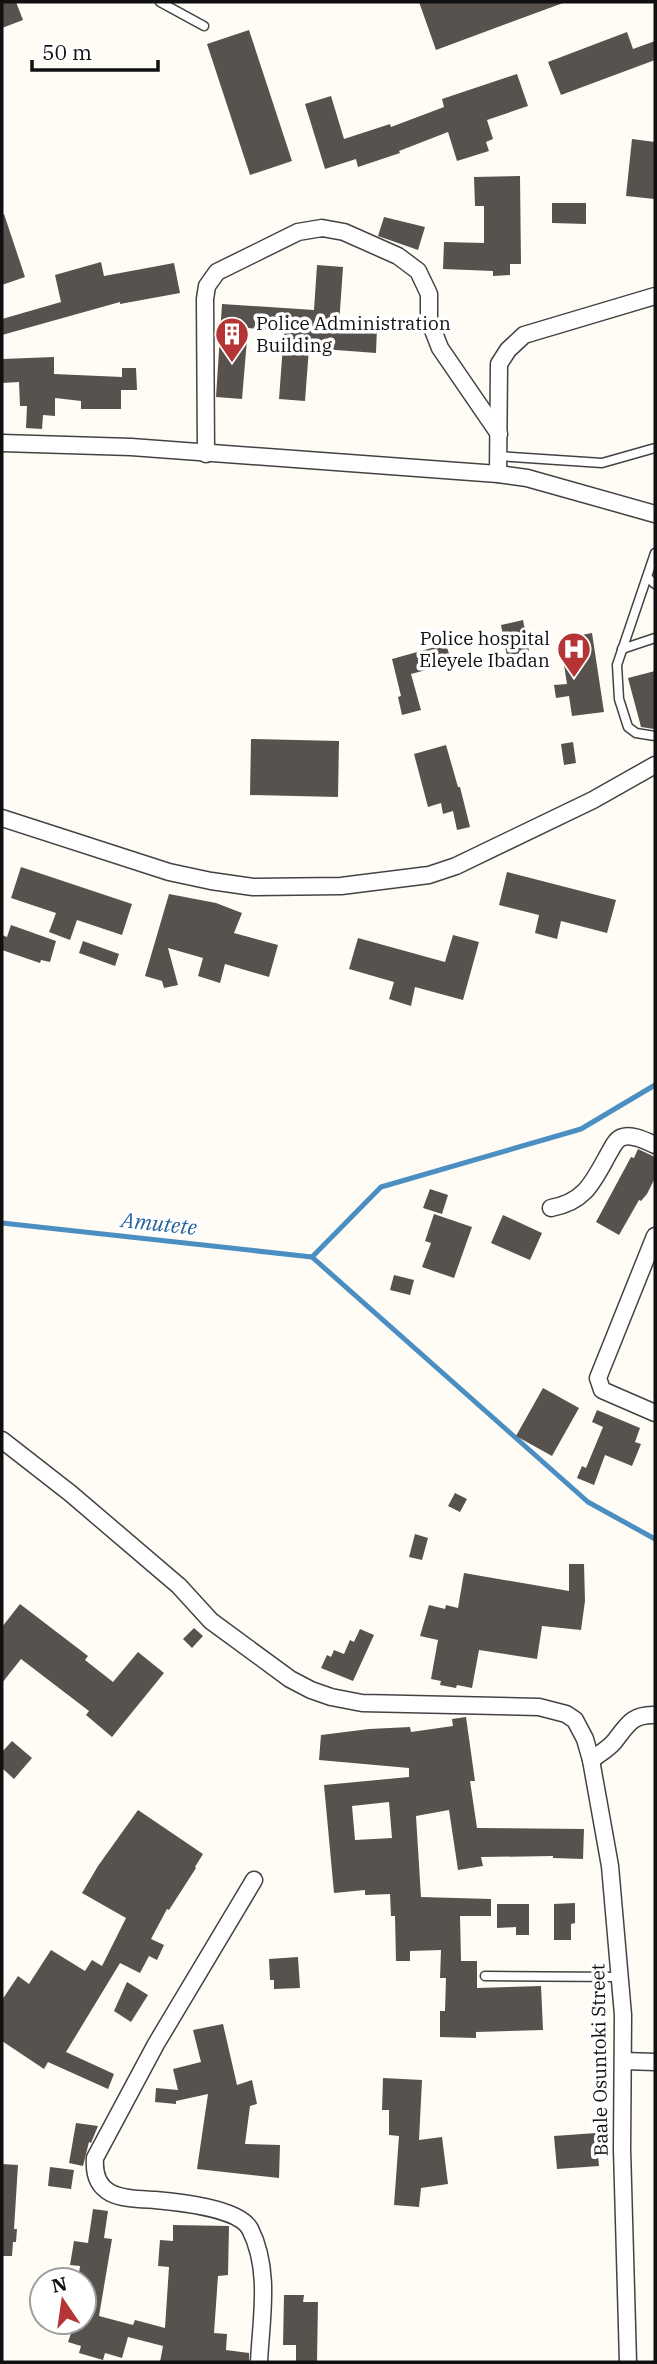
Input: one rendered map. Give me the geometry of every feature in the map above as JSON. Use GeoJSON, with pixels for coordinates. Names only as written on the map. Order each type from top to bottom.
{"type":"FeatureCollection","features":[{"type":"Feature","properties":{"kind":"street"},"geometry":{"type":"LineString","coordinates":[[206,454],[207,286],[216,272],[298,232],[321,228],[344,232],[398,256],[418,271],[429,294],[429,320],[440,348],[499,434]]}},
{"type":"Feature","properties":{"kind":"street"},"geometry":{"type":"LineString","coordinates":[[498,474],[499,364],[508,350],[524,335],[655,296]]}},
{"type":"Feature","properties":{"kind":"street"},"geometry":{"type":"LineString","coordinates":[[2,443],[131,447],[498,474],[527,478],[655,514]]}},
{"type":"Feature","properties":{"kind":"street"},"geometry":{"type":"LineString","coordinates":[[2,818],[169,872],[211,881],[254,887],[341,886],[429,875],[456,866],[593,800],[655,765]]}},
{"type":"Feature","properties":{"kind":"street"},"geometry":{"type":"LineString","coordinates":[[551,1208],[572,1202],[581,1196],[592,1183],[615,1143],[621,1138],[639,1138],[655,1145]]}},
{"type":"Feature","properties":{"kind":"street"},"geometry":{"type":"LineString","coordinates":[[655,1236],[598,1378],[602,1390],[655,1413]]}},
{"type":"Feature","properties":{"kind":"street","name":"Baale Osuntoki Street"},"geometry":{"type":"LineString","coordinates":[[2,1440],[70,1493],[178,1586],[211,1621],[290,1679],[311,1690],[362,1703],[538,1707],[565,1714],[575,1720],[591,1759],[610,1866],[620,1978],[624,2060],[622,2149],[628,2362]]}},
{"type":"Feature","properties":{"kind":"street"},"geometry":{"type":"LineString","coordinates":[[591,1759],[613,1743],[624,1726],[646,1714],[655,1715]]}},
{"type":"Feature","properties":{"kind":"street"},"geometry":{"type":"LineString","coordinates":[[254,1880],[156,2044],[94,2158],[94,2173],[100,2183],[121,2198],[158,2200],[227,2211],[249,2226],[257,2247],[264,2307],[258,2362]]}},
{"type":"Feature","properties":{"kind":"street"},"geometry":{"type":"LineString","coordinates":[[624,2060],[655,2062]]}},
{"type":"Feature","properties":{"kind":"lane"},"geometry":{"type":"LineString","coordinates":[[160,2],[204,26]]}},
{"type":"Feature","properties":{"kind":"lane"},"geometry":{"type":"LineString","coordinates":[[498,456],[602,463],[655,448]]}},
{"type":"Feature","properties":{"kind":"lane"},"geometry":{"type":"LineString","coordinates":[[655,553],[617,665],[619,698],[628,727],[636,733],[655,736]]}},
{"type":"Feature","properties":{"kind":"lane"},"geometry":{"type":"LineString","coordinates":[[647,577],[655,584]]}},
{"type":"Feature","properties":{"kind":"lane"},"geometry":{"type":"LineString","coordinates":[[622,649],[655,638]]}},
{"type":"Feature","properties":{"kind":"lane"},"geometry":{"type":"LineString","coordinates":[[485,1976],[620,1978]]}},
{"type":"Feature","properties":{"kind":"building"},"geometry":{"type":"Polygon","coordinates":[[[2,2],[16,2],[23,20],[2,28],[2,2]]]}},
{"type":"Feature","properties":{"kind":"building"},"geometry":{"type":"Polygon","coordinates":[[[419,2],[563,2],[563,3],[436,50],[419,2]]]}},
{"type":"Feature","properties":{"kind":"building"},"geometry":{"type":"Polygon","coordinates":[[[249,30],[292,161],[250,175],[207,44],[249,30]]]}},
{"type":"Feature","properties":{"kind":"building"},"geometry":{"type":"Polygon","coordinates":[[[627,32],[633,49],[655,41],[655,60],[561,95],[548,62],[627,32]]]}},
{"type":"Feature","properties":{"kind":"building"},"geometry":{"type":"Polygon","coordinates":[[[517,74],[528,106],[487,120],[493,139],[486,142],[489,151],[457,161],[448,132],[399,151],[400,153],[358,167],[356,159],[325,169],[305,104],[331,96],[344,139],[390,124],[391,127],[444,107],[442,99],[517,74]]]}},
{"type":"Feature","properties":{"kind":"building"},"geometry":{"type":"Polygon","coordinates":[[[632,139],[655,142],[655,199],[626,196],[632,139]]]}},
{"type":"Feature","properties":{"kind":"building"},"geometry":{"type":"Polygon","coordinates":[[[520,176],[521,264],[510,264],[510,275],[493,276],[493,271],[443,269],[444,242],[484,243],[484,206],[475,206],[474,177],[520,176]]]}},
{"type":"Feature","properties":{"kind":"building"},"geometry":{"type":"Polygon","coordinates":[[[552,203],[586,203],[586,224],[552,223],[552,203]]]}},
{"type":"Feature","properties":{"kind":"building"},"geometry":{"type":"Polygon","coordinates":[[[4,214],[25,277],[2,285],[2,215],[4,214]]]}},
{"type":"Feature","properties":{"kind":"building"},"geometry":{"type":"Polygon","coordinates":[[[384,217],[425,227],[418,250],[378,236],[384,217]]]}},
{"type":"Feature","properties":{"kind":"building"},"geometry":{"type":"Polygon","coordinates":[[[101,262],[104,276],[174,263],[180,293],[120,302],[2,335],[2,319],[61,302],[55,275],[101,262]]]}},
{"type":"Feature","properties":{"kind":"building","name":"Police Administration Building"},"geometry":{"type":"Polygon","coordinates":[[[317,265],[343,267],[339,325],[377,327],[376,353],[309,348],[305,401],[279,399],[284,331],[248,328],[242,399],[216,397],[222,304],[314,310],[317,265]]]}},
{"type":"Feature","properties":{"kind":"building"},"geometry":{"type":"Polygon","coordinates":[[[54,357],[54,374],[122,377],[122,368],[136,368],[137,390],[121,390],[121,409],[81,409],[81,401],[55,398],[55,416],[43,415],[42,429],[26,428],[27,406],[20,406],[19,382],[2,383],[2,359],[54,357]]]}},
{"type":"Feature","properties":{"kind":"building"},"geometry":{"type":"Polygon","coordinates":[[[523,620],[529,651],[507,656],[501,625],[523,620]]]}},
{"type":"Feature","properties":{"kind":"building"},"geometry":{"type":"Polygon","coordinates":[[[592,633],[604,712],[572,716],[569,696],[556,698],[554,685],[567,684],[560,639],[592,633]]]}},
{"type":"Feature","properties":{"kind":"building"},"geometry":{"type":"Polygon","coordinates":[[[446,644],[450,657],[435,661],[437,667],[411,674],[421,710],[402,715],[398,697],[401,696],[392,659],[446,644]]]}},
{"type":"Feature","properties":{"kind":"building"},"geometry":{"type":"Polygon","coordinates":[[[655,671],[654,729],[641,727],[628,678],[655,671]]]}},
{"type":"Feature","properties":{"kind":"building"},"geometry":{"type":"Polygon","coordinates":[[[251,739],[339,741],[338,797],[250,795],[251,739]]]}},
{"type":"Feature","properties":{"kind":"building"},"geometry":{"type":"Polygon","coordinates":[[[573,742],[576,763],[564,765],[561,744],[573,742]]]}},
{"type":"Feature","properties":{"kind":"building"},"geometry":{"type":"Polygon","coordinates":[[[446,745],[470,827],[457,830],[453,811],[443,814],[441,803],[428,807],[414,754],[446,745]]]}},
{"type":"Feature","properties":{"kind":"building"},"geometry":{"type":"Polygon","coordinates":[[[21,867],[132,904],[122,935],[77,920],[70,940],[49,932],[56,913],[11,898],[21,867]]]}},
{"type":"Feature","properties":{"kind":"building"},"geometry":{"type":"Polygon","coordinates":[[[507,872],[616,900],[607,933],[561,921],[557,939],[535,933],[539,915],[499,905],[507,872]]]}},
{"type":"Feature","properties":{"kind":"building"},"geometry":{"type":"Polygon","coordinates":[[[169,894],[216,903],[242,913],[234,933],[278,945],[269,977],[225,964],[220,983],[198,976],[203,958],[168,948],[178,985],[164,988],[162,981],[145,976],[169,894]]]}},
{"type":"Feature","properties":{"kind":"building"},"geometry":{"type":"Polygon","coordinates":[[[11,925],[56,941],[50,962],[41,960],[40,963],[2,950],[2,935],[7,937],[11,925]]]}},
{"type":"Feature","properties":{"kind":"building"},"geometry":{"type":"Polygon","coordinates":[[[453,935],[479,942],[463,1000],[415,987],[411,1006],[389,999],[394,982],[349,969],[358,938],[445,962],[453,935]]]}},
{"type":"Feature","properties":{"kind":"building"},"geometry":{"type":"Polygon","coordinates":[[[83,941],[119,954],[115,966],[79,953],[83,941]]]}},
{"type":"Feature","properties":{"kind":"building"},"geometry":{"type":"Polygon","coordinates":[[[638,1149],[655,1157],[655,1178],[619,1235],[596,1222],[638,1149]]]}},
{"type":"Feature","properties":{"kind":"building"},"geometry":{"type":"Polygon","coordinates":[[[430,1189],[448,1195],[442,1214],[423,1208],[430,1189]]]}},
{"type":"Feature","properties":{"kind":"building"},"geometry":{"type":"Polygon","coordinates":[[[434,1214],[472,1227],[454,1278],[422,1267],[431,1243],[425,1241],[434,1214]]]}},
{"type":"Feature","properties":{"kind":"building"},"geometry":{"type":"Polygon","coordinates":[[[503,1215],[542,1233],[530,1260],[491,1243],[503,1215]]]}},
{"type":"Feature","properties":{"kind":"building"},"geometry":{"type":"Polygon","coordinates":[[[394,1275],[414,1280],[410,1295],[390,1290],[394,1275]]]}},
{"type":"Feature","properties":{"kind":"building"},"geometry":{"type":"Polygon","coordinates":[[[543,1388],[579,1408],[552,1456],[516,1436],[543,1388]]]}},
{"type":"Feature","properties":{"kind":"building"},"geometry":{"type":"Polygon","coordinates":[[[597,1410],[640,1428],[635,1442],[641,1444],[632,1466],[605,1455],[594,1485],[577,1478],[582,1466],[586,1468],[603,1427],[592,1422],[597,1410]]]}},
{"type":"Feature","properties":{"kind":"building"},"geometry":{"type":"Polygon","coordinates":[[[455,1493],[467,1499],[460,1512],[448,1506],[455,1493]]]}},
{"type":"Feature","properties":{"kind":"building"},"geometry":{"type":"Polygon","coordinates":[[[415,1534],[428,1538],[422,1560],[409,1557],[415,1534]]]}},
{"type":"Feature","properties":{"kind":"building"},"geometry":{"type":"Polygon","coordinates":[[[569,1564],[584,1564],[585,1601],[581,1630],[542,1626],[537,1659],[479,1650],[472,1688],[440,1685],[441,1681],[431,1679],[438,1640],[420,1636],[429,1605],[445,1609],[446,1605],[458,1608],[464,1573],[569,1591],[569,1564]]]}},
{"type":"Feature","properties":{"kind":"building"},"geometry":{"type":"Polygon","coordinates":[[[20,1604],[88,1656],[85,1660],[113,1682],[138,1652],[164,1673],[112,1737],[86,1715],[89,1711],[21,1659],[2,1683],[2,1627],[20,1604]]]}},
{"type":"Feature","properties":{"kind":"building"},"geometry":{"type":"Polygon","coordinates":[[[194,1628],[203,1636],[192,1648],[183,1639],[194,1628]]]}},
{"type":"Feature","properties":{"kind":"building"},"geometry":{"type":"Polygon","coordinates":[[[360,1629],[374,1635],[353,1681],[321,1668],[327,1655],[331,1657],[334,1650],[344,1654],[350,1640],[354,1642],[360,1629]]]}},
{"type":"Feature","properties":{"kind":"building"},"geometry":{"type":"Polygon","coordinates":[[[466,1717],[475,1781],[470,1781],[477,1828],[584,1829],[583,1859],[553,1856],[481,1857],[483,1866],[458,1870],[449,1810],[416,1816],[421,1897],[491,1899],[491,1916],[460,1916],[461,1961],[477,1961],[477,1988],[541,1986],[543,2030],[476,2032],[476,2038],[440,2037],[440,2011],[445,2011],[446,1978],[440,1978],[441,1950],[410,1951],[410,1961],[396,1961],[395,1916],[391,1916],[390,1894],[365,1895],[365,1890],[334,1893],[324,1785],[409,1777],[409,1768],[319,1760],[321,1735],[410,1727],[411,1732],[453,1726],[452,1719],[466,1717]],[[389,1802],[352,1806],[355,1840],[392,1838],[389,1802]]]}},
{"type":"Feature","properties":{"kind":"building"},"geometry":{"type":"Polygon","coordinates":[[[12,1741],[32,1758],[14,1779],[2,1768],[2,1752],[12,1741]]]}},
{"type":"Feature","properties":{"kind":"building"},"geometry":{"type":"Polygon","coordinates":[[[138,1810],[203,1854],[151,1939],[164,1945],[157,1960],[149,1956],[140,1973],[120,1963],[66,2052],[114,2074],[108,2089],[48,2062],[44,2069],[2,2041],[2,2000],[18,1976],[29,1984],[51,1950],[85,1971],[92,1960],[102,1966],[126,1918],[82,1893],[138,1810]]]}},
{"type":"Feature","properties":{"kind":"building"},"geometry":{"type":"Polygon","coordinates":[[[575,1903],[575,1923],[571,1924],[571,1940],[554,1940],[554,1904],[575,1903]]]}},
{"type":"Feature","properties":{"kind":"building"},"geometry":{"type":"Polygon","coordinates":[[[497,1904],[529,1904],[529,1935],[516,1935],[516,1927],[497,1928],[497,1904]]]}},
{"type":"Feature","properties":{"kind":"building"},"geometry":{"type":"Polygon","coordinates":[[[298,1957],[300,1988],[274,1989],[274,1980],[270,1980],[269,1959],[298,1957]]]}},
{"type":"Feature","properties":{"kind":"building"},"geometry":{"type":"Polygon","coordinates":[[[127,1982],[148,1995],[131,2022],[114,2011],[127,1982]]]}},
{"type":"Feature","properties":{"kind":"building"},"geometry":{"type":"Polygon","coordinates":[[[223,2024],[237,2085],[252,2080],[257,2104],[250,2106],[245,2144],[280,2145],[279,2178],[197,2169],[208,2094],[176,2101],[176,2104],[155,2102],[156,2088],[178,2090],[173,2069],[201,2062],[193,2030],[223,2024]]]}},
{"type":"Feature","properties":{"kind":"building"},"geometry":{"type":"Polygon","coordinates":[[[383,2078],[422,2080],[419,2140],[442,2137],[448,2184],[421,2188],[419,2207],[394,2205],[399,2136],[389,2135],[389,2110],[382,2110],[383,2078]]]}},
{"type":"Feature","properties":{"kind":"building"},"geometry":{"type":"Polygon","coordinates":[[[76,2123],[98,2126],[91,2143],[89,2142],[83,2166],[69,2163],[76,2123]]]}},
{"type":"Feature","properties":{"kind":"building"},"geometry":{"type":"Polygon","coordinates":[[[596,2133],[599,2166],[557,2169],[554,2136],[596,2133]]]}},
{"type":"Feature","properties":{"kind":"building"},"geometry":{"type":"Polygon","coordinates":[[[2,2164],[18,2165],[14,2229],[17,2229],[12,2256],[2,2256],[2,2164]]]}},
{"type":"Feature","properties":{"kind":"building"},"geometry":{"type":"Polygon","coordinates":[[[50,2167],[74,2170],[71,2189],[48,2186],[50,2167]]]}},
{"type":"Feature","properties":{"kind":"building"},"geometry":{"type":"Polygon","coordinates":[[[93,2209],[108,2211],[104,2238],[112,2239],[99,2316],[133,2325],[135,2320],[165,2328],[169,2267],[158,2266],[160,2240],[173,2241],[173,2225],[229,2226],[228,2275],[218,2276],[214,2333],[227,2334],[226,2350],[249,2353],[249,2362],[160,2362],[163,2346],[128,2337],[122,2358],[105,2353],[103,2360],[79,2353],[81,2346],[68,2342],[70,2336],[98,2336],[98,2266],[70,2265],[74,2241],[88,2243],[93,2209]]]}},
{"type":"Feature","properties":{"kind":"building"},"geometry":{"type":"Polygon","coordinates":[[[284,2295],[304,2295],[303,2302],[318,2302],[317,2362],[296,2362],[296,2345],[283,2345],[284,2295]]]}},
{"type":"Feature","properties":{"kind":"waterway"},"geometry":{"type":"LineString","coordinates":[[312,1257],[381,1187],[581,1129],[655,1085]]}},
{"type":"Feature","properties":{"kind":"waterway","name":"Amutete"},"geometry":{"type":"LineString","coordinates":[[2,1223],[312,1257]]}},
{"type":"Feature","properties":{"kind":"waterway"},"geometry":{"type":"LineString","coordinates":[[312,1257],[588,1502],[655,1539]]}},
{"type":"Feature","properties":{"kind":"place","name":"Police Administration Building"},"geometry":{"type":"Point","coordinates":[232,364]}},
{"type":"Feature","properties":{"kind":"place","name":"Police hospital Eleyele Ibadan"},"geometry":{"type":"Point","coordinates":[574,679]}}]}
